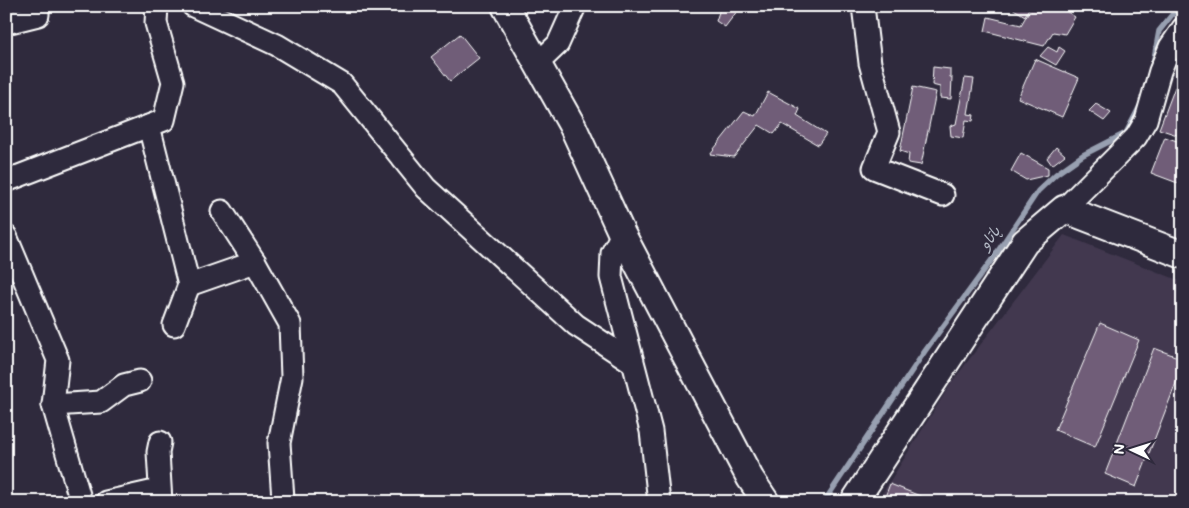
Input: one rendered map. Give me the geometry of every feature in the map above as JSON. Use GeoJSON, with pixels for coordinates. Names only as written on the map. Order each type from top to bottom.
{"type":"FeatureCollection","features":[{"type":"Feature","properties":{"kind":"street"},"geometry":{"type":"LineString","coordinates":[[6,23],[38,15],[38,6]]}},
{"type":"Feature","properties":{"kind":"street"},"geometry":{"type":"LineString","coordinates":[[6,181],[164,120],[173,82],[156,23],[157,6]]}},
{"type":"Feature","properties":{"kind":"street"},"geometry":{"type":"LineString","coordinates":[[193,6],[277,45],[342,84],[426,188],[576,325],[632,362]]}},
{"type":"Feature","properties":{"kind":"street"},"geometry":{"type":"LineString","coordinates":[[505,6],[573,127],[622,234],[750,478],[766,502]]}},
{"type":"Feature","properties":{"kind":"street"},"geometry":{"type":"LineString","coordinates":[[537,64],[558,44],[575,6]]}},
{"type":"Feature","properties":{"kind":"street"},"geometry":{"type":"LineString","coordinates":[[863,6],[870,63],[889,132],[874,168],[943,196]]}},
{"type":"Feature","properties":{"kind":"street"},"geometry":{"type":"LineString","coordinates":[[854,502],[1025,242],[1064,209],[1136,137],[1146,120],[1160,71],[1170,47],[1183,28]]}},
{"type":"Feature","properties":{"kind":"street"},"geometry":{"type":"LineString","coordinates":[[148,126],[189,285],[174,324]]}},
{"type":"Feature","properties":{"kind":"street"},"geometry":{"type":"LineString","coordinates":[[1064,209],[1183,255]]}},
{"type":"Feature","properties":{"kind":"street"},"geometry":{"type":"LineString","coordinates":[[222,211],[255,262],[290,324],[292,377],[279,443],[283,499]]}},
{"type":"Feature","properties":{"kind":"street"},"geometry":{"type":"LineString","coordinates":[[622,234],[612,253],[611,277],[651,431],[659,502]]}},
{"type":"Feature","properties":{"kind":"street"},"geometry":{"type":"LineString","coordinates":[[6,236],[58,360],[53,405],[81,502]]}},
{"type":"Feature","properties":{"kind":"street"},"geometry":{"type":"LineString","coordinates":[[189,285],[255,262]]}},
{"type":"Feature","properties":{"kind":"street"},"geometry":{"type":"LineString","coordinates":[[53,405],[101,402],[124,385],[140,381]]}},
{"type":"Feature","properties":{"kind":"street"},"geometry":{"type":"LineString","coordinates":[[106,502],[160,496],[158,452],[160,442]]}},
{"type":"Feature","properties":{"kind":"shaded area"},"geometry":{"type":"Polygon","coordinates":[[[1064,235],[1183,282],[1183,502],[877,502],[952,382],[1064,235]]]}},
{"type":"Feature","properties":{"kind":"building"},"geometry":{"type":"Polygon","coordinates":[[[721,6],[741,6],[725,27],[716,21],[721,6]]]}},
{"type":"Feature","properties":{"kind":"building"},"geometry":{"type":"Polygon","coordinates":[[[1009,6],[1030,6],[1025,16],[1009,6]]]}},
{"type":"Feature","properties":{"kind":"building"},"geometry":{"type":"Polygon","coordinates":[[[1032,6],[1059,6],[1075,17],[1065,34],[1053,32],[1044,46],[985,31],[988,17],[1021,25],[1032,6]]]}},
{"type":"Feature","properties":{"kind":"building"},"geometry":{"type":"Polygon","coordinates":[[[460,34],[479,58],[450,81],[431,57],[460,34]]]}},
{"type":"Feature","properties":{"kind":"building"},"geometry":{"type":"Polygon","coordinates":[[[1048,47],[1057,52],[1059,47],[1065,51],[1056,65],[1040,56],[1048,47]]]}},
{"type":"Feature","properties":{"kind":"building"},"geometry":{"type":"Polygon","coordinates":[[[1035,59],[1079,78],[1062,117],[1018,98],[1035,59]]]}},
{"type":"Feature","properties":{"kind":"building"},"geometry":{"type":"Polygon","coordinates":[[[933,67],[950,69],[950,77],[952,77],[951,99],[940,98],[940,87],[932,85],[933,67]]]}},
{"type":"Feature","properties":{"kind":"building"},"geometry":{"type":"Polygon","coordinates":[[[965,78],[974,79],[968,114],[974,115],[973,121],[966,120],[963,138],[951,136],[950,126],[956,124],[965,78]]]}},
{"type":"Feature","properties":{"kind":"building"},"geometry":{"type":"Polygon","coordinates":[[[913,87],[936,92],[921,165],[908,163],[909,154],[900,151],[913,87]]]}},
{"type":"Feature","properties":{"kind":"building"},"geometry":{"type":"Polygon","coordinates":[[[1175,87],[1183,90],[1183,137],[1159,129],[1175,87]]]}},
{"type":"Feature","properties":{"kind":"building"},"geometry":{"type":"Polygon","coordinates":[[[768,92],[800,109],[797,116],[826,134],[818,145],[782,124],[774,134],[759,125],[734,157],[710,154],[744,111],[755,116],[768,92]]]}},
{"type":"Feature","properties":{"kind":"building"},"geometry":{"type":"Polygon","coordinates":[[[1096,104],[1111,113],[1104,121],[1089,111],[1096,104]]]}},
{"type":"Feature","properties":{"kind":"building"},"geometry":{"type":"Polygon","coordinates":[[[1165,137],[1183,143],[1183,185],[1151,173],[1165,137]]]}},
{"type":"Feature","properties":{"kind":"building"},"geometry":{"type":"Polygon","coordinates":[[[1056,147],[1065,155],[1052,165],[1047,158],[1056,147]]]}},
{"type":"Feature","properties":{"kind":"building"},"geometry":{"type":"Polygon","coordinates":[[[1021,153],[1048,168],[1048,175],[1026,180],[1011,171],[1021,153]]]}},
{"type":"Feature","properties":{"kind":"building"},"geometry":{"type":"Polygon","coordinates":[[[1100,323],[1139,340],[1095,447],[1055,430],[1100,323]]]}},
{"type":"Feature","properties":{"kind":"building"},"geometry":{"type":"Polygon","coordinates":[[[1154,348],[1183,359],[1183,365],[1136,487],[1105,474],[1154,348]]]}},
{"type":"Feature","properties":{"kind":"building"},"geometry":{"type":"Polygon","coordinates":[[[890,484],[935,502],[883,502],[890,484]]]}},
{"type":"Feature","properties":{"kind":"waterway","name":"پاتاو"},"geometry":{"type":"LineString","coordinates":[[1153,64],[1159,31],[1179,6]]}},
{"type":"Feature","properties":{"kind":"waterway","name":"پاتاو"},"geometry":{"type":"LineString","coordinates":[[824,502],[925,351],[996,254],[1038,191],[1056,174],[1083,155],[1126,133],[1140,106]]}}]}
